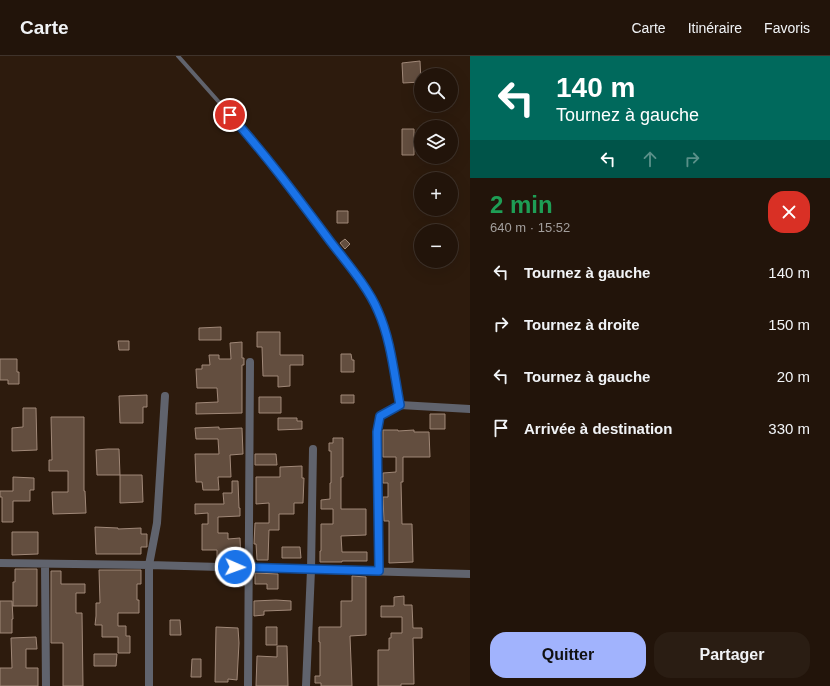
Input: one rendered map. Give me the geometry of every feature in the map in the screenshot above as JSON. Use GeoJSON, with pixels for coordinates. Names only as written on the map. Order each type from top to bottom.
{"type":"FeatureCollection","features":[{"type":"Feature","properties":{"kind":"street"},"geometry":{"type":"LineString","coordinates":[[248,686],[250,362]]}},
{"type":"Feature","properties":{"kind":"street"},"geometry":{"type":"LineString","coordinates":[[149,686],[149,565],[157,523],[165,396]]}},
{"type":"Feature","properties":{"kind":"street"},"geometry":{"type":"LineString","coordinates":[[379,571],[377,432],[380,416],[400,405],[470,409]]}},
{"type":"Feature","properties":{"kind":"street"},"geometry":{"type":"LineString","coordinates":[[306,686],[313,449]]}},
{"type":"Feature","properties":{"kind":"street"},"geometry":{"type":"LineString","coordinates":[[0,563],[249,567],[470,574]]}},
{"type":"Feature","properties":{"kind":"street"},"geometry":{"type":"LineString","coordinates":[[45,564],[46,686]]}},
{"type":"Feature","properties":{"kind":"lane"},"geometry":{"type":"LineString","coordinates":[[178,56],[265,155],[368,292],[378,311],[387,337],[400,405]]}},
{"type":"Feature","properties":{"kind":"building"},"geometry":{"type":"Polygon","coordinates":[[[420,61],[420,68],[414,68],[414,82],[403,83],[402,63],[420,61]]]}},
{"type":"Feature","properties":{"kind":"building"},"geometry":{"type":"Polygon","coordinates":[[[402,129],[414,129],[414,155],[402,155],[402,129]]]}},
{"type":"Feature","properties":{"kind":"building"},"geometry":{"type":"Polygon","coordinates":[[[337,211],[348,211],[348,223],[337,223],[337,211]]]}},
{"type":"Feature","properties":{"kind":"building"},"geometry":{"type":"Polygon","coordinates":[[[345,239],[350,244],[345,249],[340,243],[345,239]]]}},
{"type":"Feature","properties":{"kind":"building"},"geometry":{"type":"Polygon","coordinates":[[[221,327],[221,340],[199,340],[199,328],[221,327]]]}},
{"type":"Feature","properties":{"kind":"building"},"geometry":{"type":"Polygon","coordinates":[[[257,332],[280,332],[280,355],[303,355],[303,365],[290,365],[290,386],[278,387],[278,376],[263,376],[262,347],[257,347],[257,332]]]}},
{"type":"Feature","properties":{"kind":"building"},"geometry":{"type":"Polygon","coordinates":[[[118,341],[129,341],[129,350],[119,350],[118,341]]]}},
{"type":"Feature","properties":{"kind":"building"},"geometry":{"type":"Polygon","coordinates":[[[242,342],[242,358],[244,358],[244,365],[242,365],[242,413],[196,414],[196,403],[218,402],[217,388],[197,388],[196,369],[202,369],[202,365],[210,365],[209,355],[219,355],[219,359],[231,359],[230,343],[242,342]]]}},
{"type":"Feature","properties":{"kind":"building"},"geometry":{"type":"Polygon","coordinates":[[[341,354],[351,354],[352,360],[354,360],[354,372],[341,372],[341,354]]]}},
{"type":"Feature","properties":{"kind":"building"},"geometry":{"type":"Polygon","coordinates":[[[0,359],[17,359],[19,384],[8,384],[8,380],[0,380],[0,359]]]}},
{"type":"Feature","properties":{"kind":"building"},"geometry":{"type":"Polygon","coordinates":[[[147,395],[147,407],[143,407],[143,423],[120,423],[119,396],[147,395]]]}},
{"type":"Feature","properties":{"kind":"building"},"geometry":{"type":"Polygon","coordinates":[[[341,395],[354,395],[354,403],[341,403],[341,395]]]}},
{"type":"Feature","properties":{"kind":"building"},"geometry":{"type":"Polygon","coordinates":[[[259,397],[281,397],[281,413],[259,413],[259,397]]]}},
{"type":"Feature","properties":{"kind":"building"},"geometry":{"type":"Polygon","coordinates":[[[23,408],[36,408],[37,450],[12,451],[12,428],[23,427],[23,408]]]}},
{"type":"Feature","properties":{"kind":"building"},"geometry":{"type":"Polygon","coordinates":[[[430,414],[445,414],[445,429],[430,429],[430,414]]]}},
{"type":"Feature","properties":{"kind":"building"},"geometry":{"type":"Polygon","coordinates":[[[51,417],[84,417],[84,491],[86,513],[53,514],[52,492],[68,492],[68,471],[49,471],[49,460],[52,460],[51,417]]]}},
{"type":"Feature","properties":{"kind":"building"},"geometry":{"type":"Polygon","coordinates":[[[278,418],[297,418],[297,421],[302,421],[302,429],[278,430],[278,418]]]}},
{"type":"Feature","properties":{"kind":"building"},"geometry":{"type":"Polygon","coordinates":[[[219,427],[219,429],[242,428],[243,454],[230,455],[231,477],[218,477],[219,490],[203,490],[202,482],[196,482],[195,454],[219,454],[218,439],[196,439],[195,428],[219,427]]]}},
{"type":"Feature","properties":{"kind":"building"},"geometry":{"type":"Polygon","coordinates":[[[383,430],[414,430],[414,432],[429,432],[430,457],[403,457],[403,482],[401,482],[402,524],[412,524],[413,562],[389,563],[389,521],[384,521],[383,497],[388,497],[388,483],[383,483],[383,473],[396,472],[396,457],[383,457],[383,430]]]}},
{"type":"Feature","properties":{"kind":"building"},"geometry":{"type":"Polygon","coordinates":[[[333,438],[343,438],[341,509],[366,509],[366,535],[341,536],[342,552],[367,552],[367,561],[320,562],[321,524],[333,524],[333,509],[321,509],[321,500],[330,499],[331,451],[329,451],[329,443],[333,443],[333,438]]]}},
{"type":"Feature","properties":{"kind":"building"},"geometry":{"type":"Polygon","coordinates":[[[119,449],[120,475],[97,475],[96,450],[119,449]]]}},
{"type":"Feature","properties":{"kind":"building"},"geometry":{"type":"Polygon","coordinates":[[[255,454],[276,454],[277,465],[255,465],[255,454]]]}},
{"type":"Feature","properties":{"kind":"building"},"geometry":{"type":"Polygon","coordinates":[[[302,466],[302,478],[304,478],[303,503],[294,503],[294,514],[279,514],[279,530],[269,530],[268,560],[257,560],[256,544],[254,544],[255,523],[269,523],[269,503],[256,504],[256,477],[280,477],[280,467],[302,466]]]}},
{"type":"Feature","properties":{"kind":"building"},"geometry":{"type":"Polygon","coordinates":[[[120,475],[142,475],[143,502],[120,503],[120,475]]]}},
{"type":"Feature","properties":{"kind":"building"},"geometry":{"type":"Polygon","coordinates":[[[13,477],[34,478],[34,490],[30,490],[30,501],[13,501],[13,522],[2,522],[2,497],[0,497],[0,491],[13,491],[13,477]]]}},
{"type":"Feature","properties":{"kind":"building"},"geometry":{"type":"Polygon","coordinates":[[[232,481],[238,481],[240,516],[218,517],[218,533],[228,533],[228,539],[240,538],[241,560],[217,561],[217,550],[202,550],[202,524],[208,524],[208,513],[195,514],[195,504],[224,504],[223,493],[232,493],[232,481]]]}},
{"type":"Feature","properties":{"kind":"building"},"geometry":{"type":"Polygon","coordinates":[[[95,527],[118,529],[141,528],[141,534],[147,534],[147,547],[141,547],[141,554],[96,554],[95,527]]]}},
{"type":"Feature","properties":{"kind":"building"},"geometry":{"type":"Polygon","coordinates":[[[12,532],[38,532],[38,554],[12,555],[12,532]]]}},
{"type":"Feature","properties":{"kind":"building"},"geometry":{"type":"Polygon","coordinates":[[[282,547],[300,547],[301,558],[282,558],[282,547]]]}},
{"type":"Feature","properties":{"kind":"building"},"geometry":{"type":"Polygon","coordinates":[[[15,569],[37,569],[37,606],[13,606],[13,582],[15,582],[15,569]]]}},
{"type":"Feature","properties":{"kind":"building"},"geometry":{"type":"Polygon","coordinates":[[[99,570],[141,570],[141,584],[137,584],[139,613],[118,613],[118,626],[126,626],[126,636],[130,636],[130,653],[118,653],[118,637],[102,637],[102,625],[95,625],[96,603],[100,603],[99,570]]]}},
{"type":"Feature","properties":{"kind":"building"},"geometry":{"type":"Polygon","coordinates":[[[51,571],[61,571],[61,584],[85,584],[85,593],[76,593],[76,613],[82,613],[83,686],[63,686],[63,643],[51,643],[51,571]]]}},
{"type":"Feature","properties":{"kind":"building"},"geometry":{"type":"Polygon","coordinates":[[[255,573],[278,574],[278,589],[267,589],[267,584],[255,584],[255,573]]]}},
{"type":"Feature","properties":{"kind":"building"},"geometry":{"type":"Polygon","coordinates":[[[352,576],[366,577],[366,635],[350,636],[352,686],[321,686],[321,683],[315,683],[315,676],[320,676],[319,627],[341,627],[341,601],[352,601],[352,576]]]}},
{"type":"Feature","properties":{"kind":"building"},"geometry":{"type":"Polygon","coordinates":[[[404,596],[404,605],[412,605],[413,628],[422,628],[422,638],[413,638],[414,684],[401,684],[401,686],[378,686],[378,650],[389,650],[389,638],[391,638],[391,633],[402,633],[402,617],[381,617],[381,606],[394,606],[394,597],[404,596]]]}},
{"type":"Feature","properties":{"kind":"building"},"geometry":{"type":"Polygon","coordinates":[[[0,601],[12,601],[12,633],[0,633],[0,601]]]}},
{"type":"Feature","properties":{"kind":"building"},"geometry":{"type":"Polygon","coordinates":[[[254,601],[291,601],[291,610],[264,611],[264,615],[254,616],[254,601]]]}},
{"type":"Feature","properties":{"kind":"building"},"geometry":{"type":"Polygon","coordinates":[[[170,620],[180,620],[181,635],[170,635],[170,620]]]}},
{"type":"Feature","properties":{"kind":"building"},"geometry":{"type":"Polygon","coordinates":[[[216,627],[238,628],[239,643],[237,680],[228,679],[228,682],[215,682],[216,627]]]}},
{"type":"Feature","properties":{"kind":"building"},"geometry":{"type":"Polygon","coordinates":[[[266,627],[277,627],[277,645],[266,645],[266,627]]]}},
{"type":"Feature","properties":{"kind":"building"},"geometry":{"type":"Polygon","coordinates":[[[36,637],[37,649],[26,649],[26,668],[38,668],[38,686],[0,686],[0,668],[12,668],[11,638],[36,637]]]}},
{"type":"Feature","properties":{"kind":"building"},"geometry":{"type":"Polygon","coordinates":[[[277,646],[287,646],[288,686],[256,686],[257,656],[277,657],[277,646]]]}},
{"type":"Feature","properties":{"kind":"building"},"geometry":{"type":"Polygon","coordinates":[[[94,654],[117,654],[116,666],[94,666],[94,654]]]}},
{"type":"Feature","properties":{"kind":"building"},"geometry":{"type":"Polygon","coordinates":[[[192,659],[201,659],[201,677],[191,677],[192,659]]]}},
{"type":"Feature","properties":{"kind":"route"},"geometry":{"type":"LineString","coordinates":[[230,115],[250,137],[294,192],[368,292],[378,311],[387,337],[400,405],[380,416],[377,432],[379,571],[235,567]]}}]}
